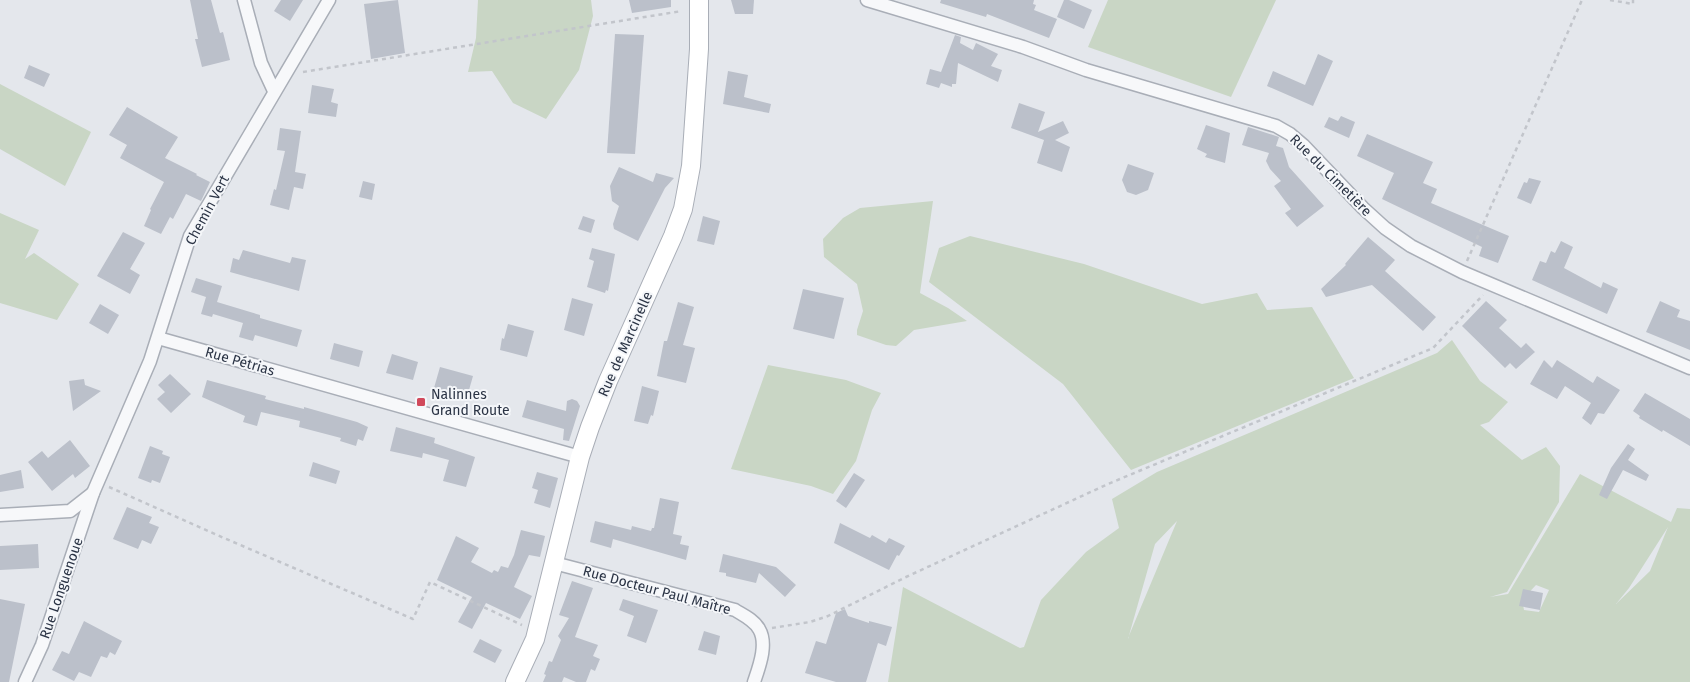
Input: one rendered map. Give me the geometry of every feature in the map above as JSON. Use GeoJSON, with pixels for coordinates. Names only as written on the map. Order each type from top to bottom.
{"type":"FeatureCollection","features":[{"type":"Feature","properties":{"kind":"street"},"geometry":{"type":"LineString","coordinates":[[244,0],[261,63],[274,91]]}},
{"type":"Feature","properties":{"kind":"street","name":"Chemin Vert"},"geometry":{"type":"LineString","coordinates":[[158,338],[190,236],[329,0]]}},
{"type":"Feature","properties":{"kind":"street","name":"Rue du Cimetière"},"geometry":{"type":"LineString","coordinates":[[867,0],[1023,47],[1086,70],[1276,126],[1290,134],[1303,145],[1363,208],[1385,228],[1411,246],[1462,272],[1690,368]]}},
{"type":"Feature","properties":{"kind":"street","name":"Rue de Marcinelle"},"geometry":{"type":"LineString","coordinates":[[515,682],[532,649],[537,632],[580,457],[604,391],[670,244],[683,209],[692,166],[700,49],[699,3]]}},
{"type":"Feature","properties":{"kind":"street"},"geometry":{"type":"LineString","coordinates":[[0,516],[70,511],[96,487],[158,338]]}},
{"type":"Feature","properties":{"kind":"street","name":"Rue Pétrias"},"geometry":{"type":"LineString","coordinates":[[158,338],[580,457]]}},
{"type":"Feature","properties":{"kind":"street","name":"Rue Longuenoue"},"geometry":{"type":"LineString","coordinates":[[25,682],[42,645],[96,487]]}},
{"type":"Feature","properties":{"kind":"street","name":"Rue Docteur Paul Maître"},"geometry":{"type":"LineString","coordinates":[[554,564],[735,610],[749,619],[759,629]]}},
{"type":"Feature","properties":{"kind":"street"},"geometry":{"type":"LineString","coordinates":[[754,682],[760,662],[763,640],[759,629]]}},
{"type":"Feature","properties":{"kind":"path"},"geometry":{"type":"LineString","coordinates":[[1462,272],[1582,0]]}},
{"type":"Feature","properties":{"kind":"path"},"geometry":{"type":"LineString","coordinates":[[1610,0],[1632,4],[1633,0]]}},
{"type":"Feature","properties":{"kind":"path"},"geometry":{"type":"LineString","coordinates":[[284,75],[681,12],[699,3]]}},
{"type":"Feature","properties":{"kind":"path"},"geometry":{"type":"LineString","coordinates":[[759,629],[801,624],[828,616],[906,577],[1108,484],[1433,348],[1492,284]]}},
{"type":"Feature","properties":{"kind":"path"},"geometry":{"type":"LineString","coordinates":[[96,487],[224,538],[414,619],[430,582],[537,632]]}},
{"type":"Feature","properties":{"kind":"green space"},"geometry":{"type":"Polygon","coordinates":[[[478,0],[591,0],[593,16],[579,70],[546,119],[513,103],[492,71],[468,72],[476,38],[478,0]]]}},
{"type":"Feature","properties":{"kind":"green space"},"geometry":{"type":"Polygon","coordinates":[[[1108,0],[1276,0],[1231,97],[1088,47],[1108,0]]]}},
{"type":"Feature","properties":{"kind":"green space"},"geometry":{"type":"Polygon","coordinates":[[[0,84],[91,132],[65,186],[0,149],[0,84]]]}},
{"type":"Feature","properties":{"kind":"green space"},"geometry":{"type":"Polygon","coordinates":[[[933,201],[920,293],[967,321],[914,330],[896,346],[886,345],[857,335],[863,311],[857,284],[824,257],[823,239],[843,218],[860,208],[933,201]]]}},
{"type":"Feature","properties":{"kind":"green space"},"geometry":{"type":"Polygon","coordinates":[[[0,213],[39,230],[25,259],[34,253],[79,284],[57,320],[0,303],[0,213]]]}},
{"type":"Feature","properties":{"kind":"green space"},"geometry":{"type":"Polygon","coordinates":[[[970,236],[1084,264],[1202,304],[1257,293],[1267,310],[1312,307],[1354,378],[1131,470],[1063,384],[929,282],[939,248],[970,236]]]}},
{"type":"Feature","properties":{"kind":"green space"},"geometry":{"type":"Polygon","coordinates":[[[1452,340],[1480,381],[1508,402],[1489,422],[1480,425],[1522,460],[1546,447],[1560,466],[1559,502],[1507,592],[1490,597],[1508,594],[1580,474],[1671,522],[1677,508],[1690,509],[1690,682],[888,682],[903,587],[1020,648],[1024,647],[1041,600],[1086,552],[1119,528],[1112,499],[1157,472],[1437,353],[1452,340]],[[1177,521],[1155,544],[1129,636],[1177,521]],[[1668,527],[1629,588],[1616,604],[1650,571],[1668,527]],[[1536,585],[1522,600],[1524,610],[1539,612],[1549,590],[1536,585]]]}},
{"type":"Feature","properties":{"kind":"green space"},"geometry":{"type":"Polygon","coordinates":[[[768,365],[846,380],[881,393],[872,410],[856,461],[833,494],[811,486],[731,469],[768,365]]]}},
{"type":"Feature","properties":{"kind":"building"},"geometry":{"type":"Polygon","coordinates":[[[190,0],[211,0],[220,33],[223,32],[230,60],[202,67],[195,39],[198,39],[190,0]]]}},
{"type":"Feature","properties":{"kind":"building"},"geometry":{"type":"Polygon","coordinates":[[[281,0],[303,0],[290,21],[274,11],[281,0]]]}},
{"type":"Feature","properties":{"kind":"building"},"geometry":{"type":"Polygon","coordinates":[[[398,0],[405,53],[371,59],[364,4],[398,0]]]}},
{"type":"Feature","properties":{"kind":"building"},"geometry":{"type":"Polygon","coordinates":[[[629,0],[671,0],[671,7],[632,13],[629,0]]]}},
{"type":"Feature","properties":{"kind":"building"},"geometry":{"type":"Polygon","coordinates":[[[731,0],[754,0],[753,14],[735,14],[731,0]]]}},
{"type":"Feature","properties":{"kind":"building"},"geometry":{"type":"Polygon","coordinates":[[[941,0],[1034,0],[1033,4],[1036,5],[1034,10],[1057,19],[1049,38],[987,14],[986,17],[940,3],[941,0]]]}},
{"type":"Feature","properties":{"kind":"building"},"geometry":{"type":"Polygon","coordinates":[[[1064,0],[1069,0],[1092,10],[1084,29],[1057,17],[1064,0]]]}},
{"type":"Feature","properties":{"kind":"building"},"geometry":{"type":"Polygon","coordinates":[[[615,34],[644,35],[635,154],[607,153],[615,34]]]}},
{"type":"Feature","properties":{"kind":"building"},"geometry":{"type":"Polygon","coordinates":[[[955,35],[961,37],[960,43],[973,50],[976,43],[998,54],[991,66],[1002,70],[998,82],[958,63],[956,84],[952,84],[952,87],[941,83],[939,88],[926,84],[930,69],[941,72],[955,35]]]}},
{"type":"Feature","properties":{"kind":"building"},"geometry":{"type":"Polygon","coordinates":[[[1318,54],[1333,61],[1313,106],[1267,86],[1273,71],[1305,85],[1318,54]]]}},
{"type":"Feature","properties":{"kind":"building"},"geometry":{"type":"Polygon","coordinates":[[[29,65],[50,74],[44,87],[24,78],[29,65]]]}},
{"type":"Feature","properties":{"kind":"building"},"geometry":{"type":"Polygon","coordinates":[[[728,71],[748,75],[744,97],[771,104],[769,113],[723,104],[728,71]]]}},
{"type":"Feature","properties":{"kind":"building"},"geometry":{"type":"Polygon","coordinates":[[[312,85],[334,89],[331,102],[338,104],[336,117],[308,113],[312,85]]]}},
{"type":"Feature","properties":{"kind":"building"},"geometry":{"type":"Polygon","coordinates":[[[1019,103],[1045,112],[1038,132],[1063,121],[1069,133],[1055,140],[1070,147],[1062,172],[1037,163],[1044,140],[1011,128],[1019,103]]]}},
{"type":"Feature","properties":{"kind":"building"},"geometry":{"type":"Polygon","coordinates":[[[127,107],[178,137],[165,158],[210,182],[201,201],[186,194],[173,219],[170,217],[161,234],[144,226],[150,209],[164,182],[120,158],[127,145],[109,135],[127,107]]]}},
{"type":"Feature","properties":{"kind":"building"},"geometry":{"type":"Polygon","coordinates":[[[1341,116],[1355,122],[1349,138],[1324,127],[1329,117],[1338,121],[1341,116]]]}},
{"type":"Feature","properties":{"kind":"building"},"geometry":{"type":"Polygon","coordinates":[[[1206,125],[1230,133],[1225,163],[1205,157],[1207,154],[1197,149],[1206,125]]]}},
{"type":"Feature","properties":{"kind":"building"},"geometry":{"type":"Polygon","coordinates":[[[1248,127],[1279,137],[1276,146],[1283,148],[1289,167],[1324,206],[1297,227],[1285,213],[1291,209],[1274,186],[1281,181],[1270,169],[1266,161],[1269,153],[1242,145],[1248,127]]]}},
{"type":"Feature","properties":{"kind":"building"},"geometry":{"type":"Polygon","coordinates":[[[280,128],[301,131],[295,172],[306,174],[303,189],[294,187],[289,210],[270,205],[274,189],[276,190],[285,151],[277,150],[280,128]]]}},
{"type":"Feature","properties":{"kind":"building"},"geometry":{"type":"Polygon","coordinates":[[[1367,134],[1433,162],[1423,183],[1437,189],[1431,203],[1509,236],[1498,263],[1479,256],[1482,247],[1382,199],[1394,173],[1357,156],[1367,134]]]}},
{"type":"Feature","properties":{"kind":"building"},"geometry":{"type":"Polygon","coordinates":[[[1128,164],[1154,173],[1148,190],[1136,195],[1127,192],[1122,180],[1128,164]]]}},
{"type":"Feature","properties":{"kind":"building"},"geometry":{"type":"Polygon","coordinates":[[[619,167],[653,182],[656,173],[674,178],[665,188],[638,241],[614,229],[613,224],[619,206],[612,201],[610,186],[619,167]]]}},
{"type":"Feature","properties":{"kind":"building"},"geometry":{"type":"Polygon","coordinates":[[[1529,178],[1541,181],[1531,204],[1517,198],[1524,182],[1527,183],[1529,178]]]}},
{"type":"Feature","properties":{"kind":"building"},"geometry":{"type":"Polygon","coordinates":[[[363,181],[375,184],[372,200],[359,197],[363,181]]]}},
{"type":"Feature","properties":{"kind":"building"},"geometry":{"type":"Polygon","coordinates":[[[583,216],[595,220],[591,233],[578,229],[583,216]]]}},
{"type":"Feature","properties":{"kind":"building"},"geometry":{"type":"Polygon","coordinates":[[[703,216],[720,221],[714,245],[697,241],[703,216]]]}},
{"type":"Feature","properties":{"kind":"building"},"geometry":{"type":"Polygon","coordinates":[[[123,232],[145,243],[130,269],[140,275],[130,294],[97,276],[123,232]]]}},
{"type":"Feature","properties":{"kind":"building"},"geometry":{"type":"Polygon","coordinates":[[[1368,237],[1395,260],[1385,271],[1436,317],[1423,331],[1372,285],[1326,297],[1321,289],[1346,265],[1368,237]]]}},
{"type":"Feature","properties":{"kind":"building"},"geometry":{"type":"Polygon","coordinates":[[[1561,241],[1573,247],[1564,268],[1601,288],[1603,282],[1618,289],[1607,314],[1532,280],[1540,261],[1546,263],[1551,251],[1555,253],[1561,241]]]}},
{"type":"Feature","properties":{"kind":"building"},"geometry":{"type":"Polygon","coordinates":[[[592,248],[615,254],[608,291],[606,290],[605,293],[587,287],[594,261],[589,259],[592,248]]]}},
{"type":"Feature","properties":{"kind":"building"},"geometry":{"type":"Polygon","coordinates":[[[243,250],[290,263],[292,257],[306,260],[299,291],[230,272],[233,258],[239,260],[243,250]]]}},
{"type":"Feature","properties":{"kind":"building"},"geometry":{"type":"Polygon","coordinates":[[[196,278],[222,286],[217,302],[260,315],[260,318],[302,330],[297,347],[255,335],[253,341],[239,337],[243,323],[213,314],[212,317],[201,314],[206,297],[191,292],[196,278]]]}},
{"type":"Feature","properties":{"kind":"building"},"geometry":{"type":"Polygon","coordinates":[[[803,289],[844,298],[834,339],[793,329],[803,289]]]}},
{"type":"Feature","properties":{"kind":"building"},"geometry":{"type":"Polygon","coordinates":[[[572,298],[593,304],[584,336],[564,330],[572,298]]]}},
{"type":"Feature","properties":{"kind":"building"},"geometry":{"type":"Polygon","coordinates":[[[1486,301],[1507,320],[1499,328],[1521,348],[1526,343],[1535,352],[1516,369],[1510,363],[1505,368],[1462,326],[1486,301]]]}},
{"type":"Feature","properties":{"kind":"building"},"geometry":{"type":"Polygon","coordinates":[[[1660,301],[1680,310],[1677,317],[1690,321],[1690,350],[1646,332],[1660,301]]]}},
{"type":"Feature","properties":{"kind":"building"},"geometry":{"type":"Polygon","coordinates":[[[678,302],[694,307],[683,345],[695,348],[686,383],[657,376],[664,341],[667,341],[678,302]]]}},
{"type":"Feature","properties":{"kind":"building"},"geometry":{"type":"Polygon","coordinates":[[[100,304],[119,315],[108,334],[89,323],[100,304]]]}},
{"type":"Feature","properties":{"kind":"building"},"geometry":{"type":"Polygon","coordinates":[[[508,324],[534,331],[527,357],[500,350],[502,338],[504,339],[508,324]]]}},
{"type":"Feature","properties":{"kind":"building"},"geometry":{"type":"Polygon","coordinates":[[[334,343],[363,351],[359,367],[330,359],[334,343]]]}},
{"type":"Feature","properties":{"kind":"building"},"geometry":{"type":"Polygon","coordinates":[[[392,354],[418,362],[413,380],[386,373],[392,354]]]}},
{"type":"Feature","properties":{"kind":"building"},"geometry":{"type":"Polygon","coordinates":[[[1544,360],[1552,368],[1557,360],[1593,383],[1597,376],[1620,390],[1604,414],[1598,413],[1591,425],[1582,418],[1591,403],[1565,386],[1557,399],[1530,384],[1544,360]]]}},
{"type":"Feature","properties":{"kind":"building"},"geometry":{"type":"Polygon","coordinates":[[[440,367],[473,376],[467,397],[434,388],[440,367]]]}},
{"type":"Feature","properties":{"kind":"building"},"geometry":{"type":"Polygon","coordinates":[[[170,374],[191,394],[171,413],[157,399],[165,392],[158,385],[170,374]]]}},
{"type":"Feature","properties":{"kind":"building"},"geometry":{"type":"Polygon","coordinates":[[[84,379],[85,385],[101,391],[73,411],[69,381],[84,379]]]}},
{"type":"Feature","properties":{"kind":"building"},"geometry":{"type":"Polygon","coordinates":[[[207,380],[266,396],[265,399],[304,409],[304,407],[368,427],[363,441],[358,439],[356,446],[340,441],[341,438],[299,427],[300,421],[261,412],[257,426],[243,422],[245,416],[202,397],[207,380]]]}},
{"type":"Feature","properties":{"kind":"building"},"geometry":{"type":"Polygon","coordinates":[[[642,386],[659,391],[653,416],[651,415],[648,424],[634,421],[642,386]]]}},
{"type":"Feature","properties":{"kind":"building"},"geometry":{"type":"Polygon","coordinates":[[[1645,393],[1690,419],[1690,446],[1639,418],[1640,416],[1633,411],[1645,393]]]}},
{"type":"Feature","properties":{"kind":"building"},"geometry":{"type":"Polygon","coordinates":[[[572,399],[577,401],[580,406],[569,441],[563,440],[564,429],[522,417],[527,400],[566,411],[567,401],[572,399]]]}},
{"type":"Feature","properties":{"kind":"building"},"geometry":{"type":"Polygon","coordinates":[[[396,427],[435,438],[434,443],[475,457],[466,487],[443,481],[449,460],[423,453],[422,458],[390,451],[396,427]]]}},
{"type":"Feature","properties":{"kind":"building"},"geometry":{"type":"Polygon","coordinates":[[[70,440],[90,466],[75,478],[73,474],[52,491],[28,462],[42,451],[48,458],[70,440]]]}},
{"type":"Feature","properties":{"kind":"building"},"geometry":{"type":"Polygon","coordinates":[[[1628,444],[1635,449],[1628,460],[1649,475],[1646,481],[1623,470],[1607,499],[1599,495],[1611,468],[1628,444]]]}},
{"type":"Feature","properties":{"kind":"building"},"geometry":{"type":"Polygon","coordinates":[[[150,446],[163,451],[162,454],[170,457],[160,483],[152,480],[151,483],[138,478],[150,446]]]}},
{"type":"Feature","properties":{"kind":"building"},"geometry":{"type":"Polygon","coordinates":[[[313,462],[340,471],[336,484],[309,476],[313,462]]]}},
{"type":"Feature","properties":{"kind":"building"},"geometry":{"type":"Polygon","coordinates":[[[21,470],[24,488],[0,492],[0,475],[21,470]]]}},
{"type":"Feature","properties":{"kind":"building"},"geometry":{"type":"Polygon","coordinates":[[[537,472],[558,478],[550,508],[534,503],[538,490],[532,488],[537,472]]]}},
{"type":"Feature","properties":{"kind":"building"},"geometry":{"type":"Polygon","coordinates":[[[854,473],[865,480],[846,508],[836,501],[854,473]]]}},
{"type":"Feature","properties":{"kind":"building"},"geometry":{"type":"Polygon","coordinates":[[[660,498],[679,502],[673,534],[682,536],[680,544],[689,546],[686,560],[613,539],[611,548],[590,542],[595,521],[631,530],[632,526],[651,531],[654,528],[660,498]]]}},
{"type":"Feature","properties":{"kind":"building"},"geometry":{"type":"Polygon","coordinates":[[[127,507],[152,517],[149,523],[159,527],[151,544],[142,540],[138,549],[113,539],[127,507]]]}},
{"type":"Feature","properties":{"kind":"building"},"geometry":{"type":"Polygon","coordinates":[[[840,523],[870,538],[872,535],[886,543],[889,538],[905,546],[899,556],[897,555],[889,570],[834,543],[840,523]]]}},
{"type":"Feature","properties":{"kind":"building"},"geometry":{"type":"Polygon","coordinates":[[[521,530],[545,536],[540,557],[529,555],[514,587],[532,596],[520,619],[486,603],[472,629],[458,622],[472,597],[437,580],[456,536],[479,548],[471,562],[492,573],[494,570],[498,572],[501,566],[508,568],[521,530]]]}},
{"type":"Feature","properties":{"kind":"building"},"geometry":{"type":"Polygon","coordinates":[[[38,544],[39,568],[0,570],[0,546],[38,544]]]}},
{"type":"Feature","properties":{"kind":"building"},"geometry":{"type":"Polygon","coordinates":[[[723,554],[776,567],[796,585],[785,597],[759,573],[756,583],[726,576],[726,573],[719,572],[723,554]]]}},
{"type":"Feature","properties":{"kind":"building"},"geometry":{"type":"Polygon","coordinates":[[[572,581],[593,588],[575,637],[598,645],[593,656],[600,659],[595,671],[591,669],[586,682],[576,682],[564,677],[562,682],[543,682],[549,661],[552,662],[561,640],[558,636],[569,618],[559,615],[572,581]]]}},
{"type":"Feature","properties":{"kind":"building"},"geometry":{"type":"Polygon","coordinates":[[[1523,589],[1543,593],[1540,610],[1519,606],[1523,589]]]}},
{"type":"Feature","properties":{"kind":"building"},"geometry":{"type":"Polygon","coordinates":[[[0,599],[25,604],[9,682],[0,682],[0,599]]]}},
{"type":"Feature","properties":{"kind":"building"},"geometry":{"type":"Polygon","coordinates":[[[623,599],[658,610],[646,643],[627,636],[634,616],[619,610],[623,599]]]}},
{"type":"Feature","properties":{"kind":"building"},"geometry":{"type":"Polygon","coordinates":[[[845,609],[848,616],[869,623],[869,621],[892,627],[886,646],[878,643],[866,682],[836,682],[805,673],[816,641],[826,644],[836,613],[845,609]]]}},
{"type":"Feature","properties":{"kind":"building"},"geometry":{"type":"Polygon","coordinates":[[[84,621],[122,641],[115,655],[110,652],[107,658],[101,656],[91,677],[79,672],[74,681],[52,670],[62,651],[69,654],[84,621]]]}},
{"type":"Feature","properties":{"kind":"building"},"geometry":{"type":"Polygon","coordinates":[[[704,631],[720,636],[716,655],[698,650],[704,631]]]}},
{"type":"Feature","properties":{"kind":"building"},"geometry":{"type":"Polygon","coordinates":[[[480,639],[502,650],[495,663],[473,652],[480,639]]]}},
{"type":"Feature","properties":{"kind":"place","name":"Nalinnes Grand Route"},"geometry":{"type":"Point","coordinates":[421,402]}}]}
